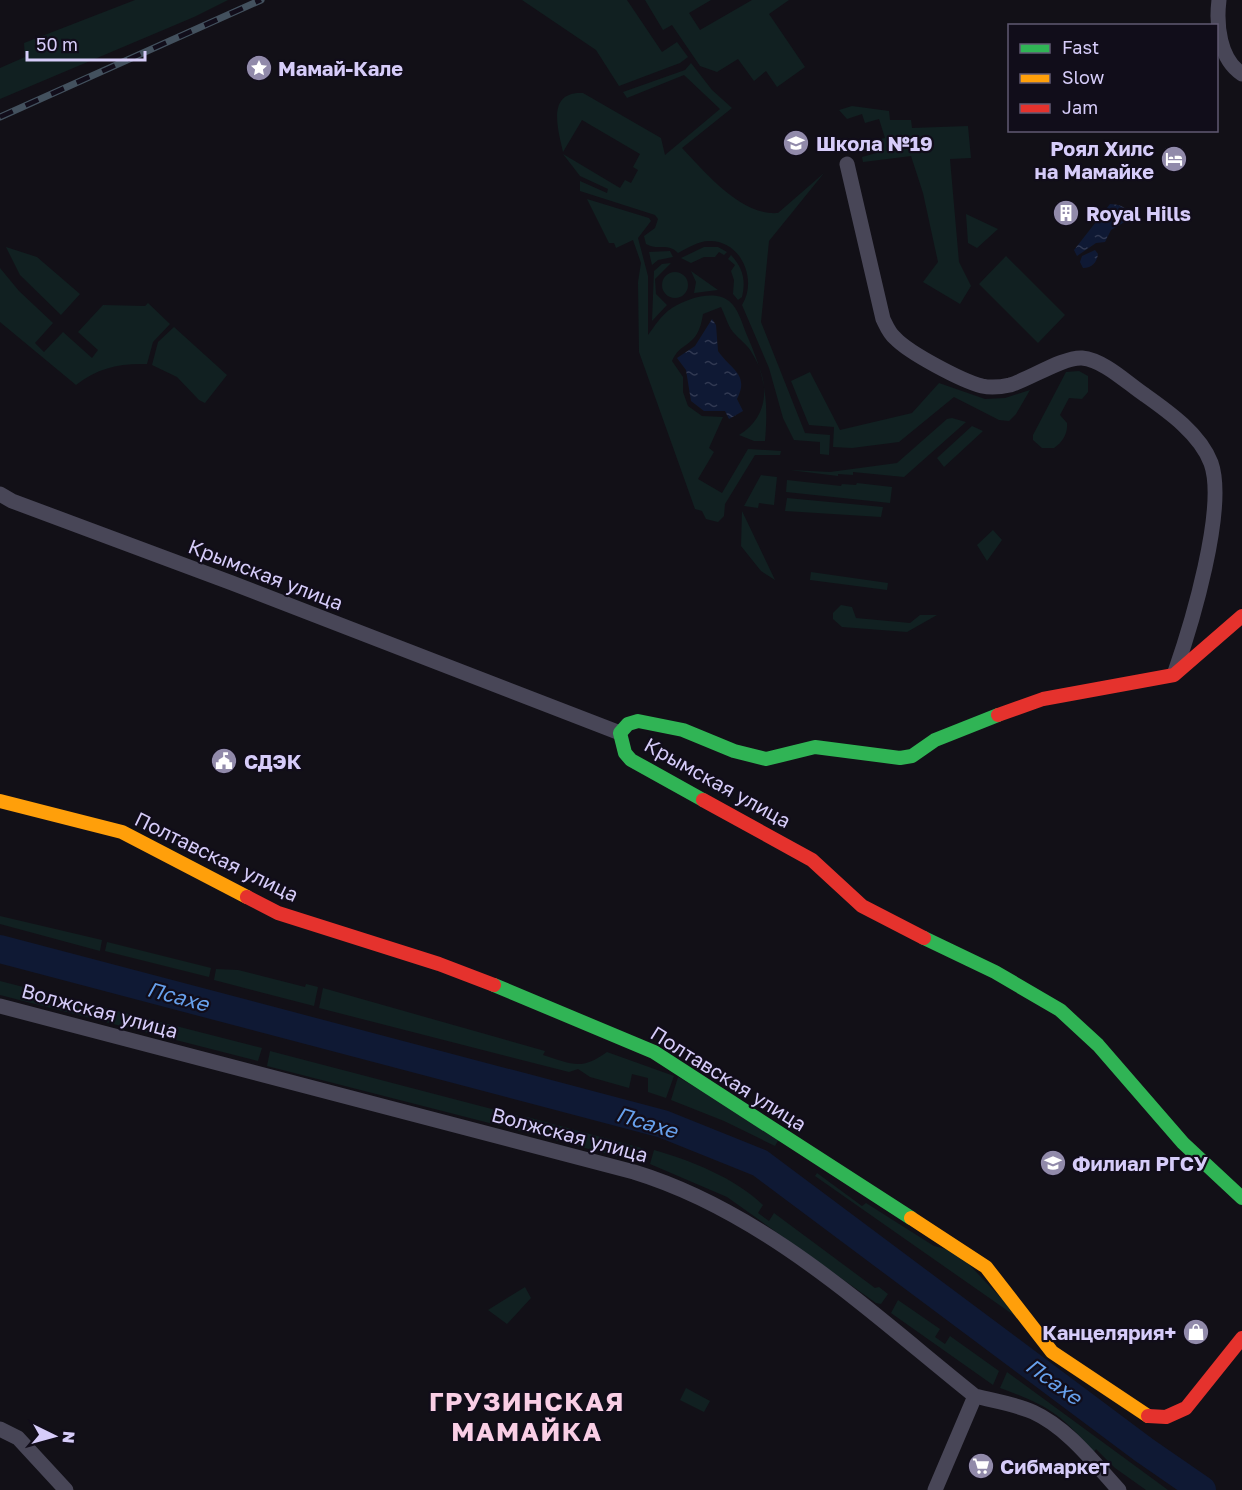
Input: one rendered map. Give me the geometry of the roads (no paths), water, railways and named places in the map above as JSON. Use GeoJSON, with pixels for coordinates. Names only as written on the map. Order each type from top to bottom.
{"type":"FeatureCollection","features":[{"type":"Feature","properties":{"kind":"street"},"geometry":{"type":"LineString","coordinates":[[1219,0],[1220,42],[1237,70],[1242,74]]}},
{"type":"Feature","properties":{"kind":"street"},"geometry":{"type":"LineString","coordinates":[[847,164],[883,319],[892,336],[903,345],[920,357],[981,386],[994,387],[1019,382],[1081,358],[1096,363],[1166,410],[1201,444],[1211,463],[1215,482],[1209,548],[1189,633],[1174,675]]}},
{"type":"Feature","properties":{"kind":"street","name":"Крымская улица"},"geometry":{"type":"LineString","coordinates":[[0,494],[12,501],[232,583],[620,734],[625,753],[631,760],[755,830],[806,855],[872,912],[995,972],[1060,1011],[1098,1045],[1183,1143],[1242,1198]]}},
{"type":"Feature","properties":{"kind":"street"},"geometry":{"type":"LineString","coordinates":[[620,734],[628,724],[638,721],[683,730],[734,751],[766,759],[815,747],[900,758],[912,756],[935,740],[1043,699],[1174,675],[1242,616]]}},
{"type":"Feature","properties":{"kind":"street","name":"Полтавская улица"},"geometry":{"type":"LineString","coordinates":[[0,801],[79,819],[122,832],[279,912],[439,964],[654,1052],[986,1267],[1001,1281],[1039,1339],[1052,1352],[1145,1415],[1159,1418],[1176,1415],[1185,1408],[1242,1338]]}},
{"type":"Feature","properties":{"kind":"street","name":"Волжская улица"},"geometry":{"type":"LineString","coordinates":[[0,1005],[479,1130],[634,1172],[671,1185],[766,1234],[832,1282],[975,1396]]}},
{"type":"Feature","properties":{"kind":"street"},"geometry":{"type":"LineString","coordinates":[[935,1490],[975,1396],[1032,1412],[1045,1419],[1082,1449],[1119,1490]]}},
{"type":"Feature","properties":{"kind":"street"},"geometry":{"type":"LineString","coordinates":[[0,1429],[18,1438],[66,1490]]}},
{"type":"Feature","properties":{"kind":"water"},"geometry":{"type":"Polygon","coordinates":[[[1110,204],[1124,208],[1128,212],[1128,220],[1111,230],[1105,242],[1096,243],[1077,256],[1074,250],[1110,204]]]}},
{"type":"Feature","properties":{"kind":"water"},"geometry":{"type":"Polygon","coordinates":[[[1095,250],[1098,254],[1095,262],[1083,268],[1080,262],[1082,256],[1095,250]]]}},
{"type":"Feature","properties":{"kind":"water"},"geometry":{"type":"Polygon","coordinates":[[[712,319],[716,325],[718,351],[737,372],[741,383],[737,399],[743,411],[729,419],[725,411],[704,411],[691,401],[686,370],[677,358],[695,346],[712,319]]]}},
{"type":"Feature","properties":{"kind":"waterway","name":"Псахе"},"geometry":{"type":"LineString","coordinates":[[0,949],[663,1124],[760,1163],[1144,1450],[1202,1490]]}},
{"type":"Feature","properties":{"kind":"railway"},"geometry":{"type":"LineString","coordinates":[[0,117],[261,0]]}},
{"type":"Feature","properties":{"kind":"place","name":"Мамай-Кале"},"geometry":{"type":"Point","coordinates":[259,68]}},
{"type":"Feature","properties":{"kind":"place","name":"Школа №19"},"geometry":{"type":"Point","coordinates":[796,143]}},
{"type":"Feature","properties":{"kind":"place","name":"Роял Хилс на Мамайке"},"geometry":{"type":"Point","coordinates":[1174,159]}},
{"type":"Feature","properties":{"kind":"place","name":"Royal Hills"},"geometry":{"type":"Point","coordinates":[1066,213]}},
{"type":"Feature","properties":{"kind":"place","name":"СДЭК"},"geometry":{"type":"Point","coordinates":[224,761]}},
{"type":"Feature","properties":{"kind":"place","name":"Филиал РГСУ"},"geometry":{"type":"Point","coordinates":[1053,1163]}},
{"type":"Feature","properties":{"kind":"place","name":"Канцелярия+"},"geometry":{"type":"Point","coordinates":[1196,1332]}},
{"type":"Feature","properties":{"kind":"place","name":"Сибмаркет"},"geometry":{"type":"Point","coordinates":[981,1466]}},
{"type":"Feature","properties":{"kind":"district","name":"ГРУЗИНСКАЯ МАМАЙКА"},"geometry":{"type":"Point","coordinates":[527,1416]}}]}
